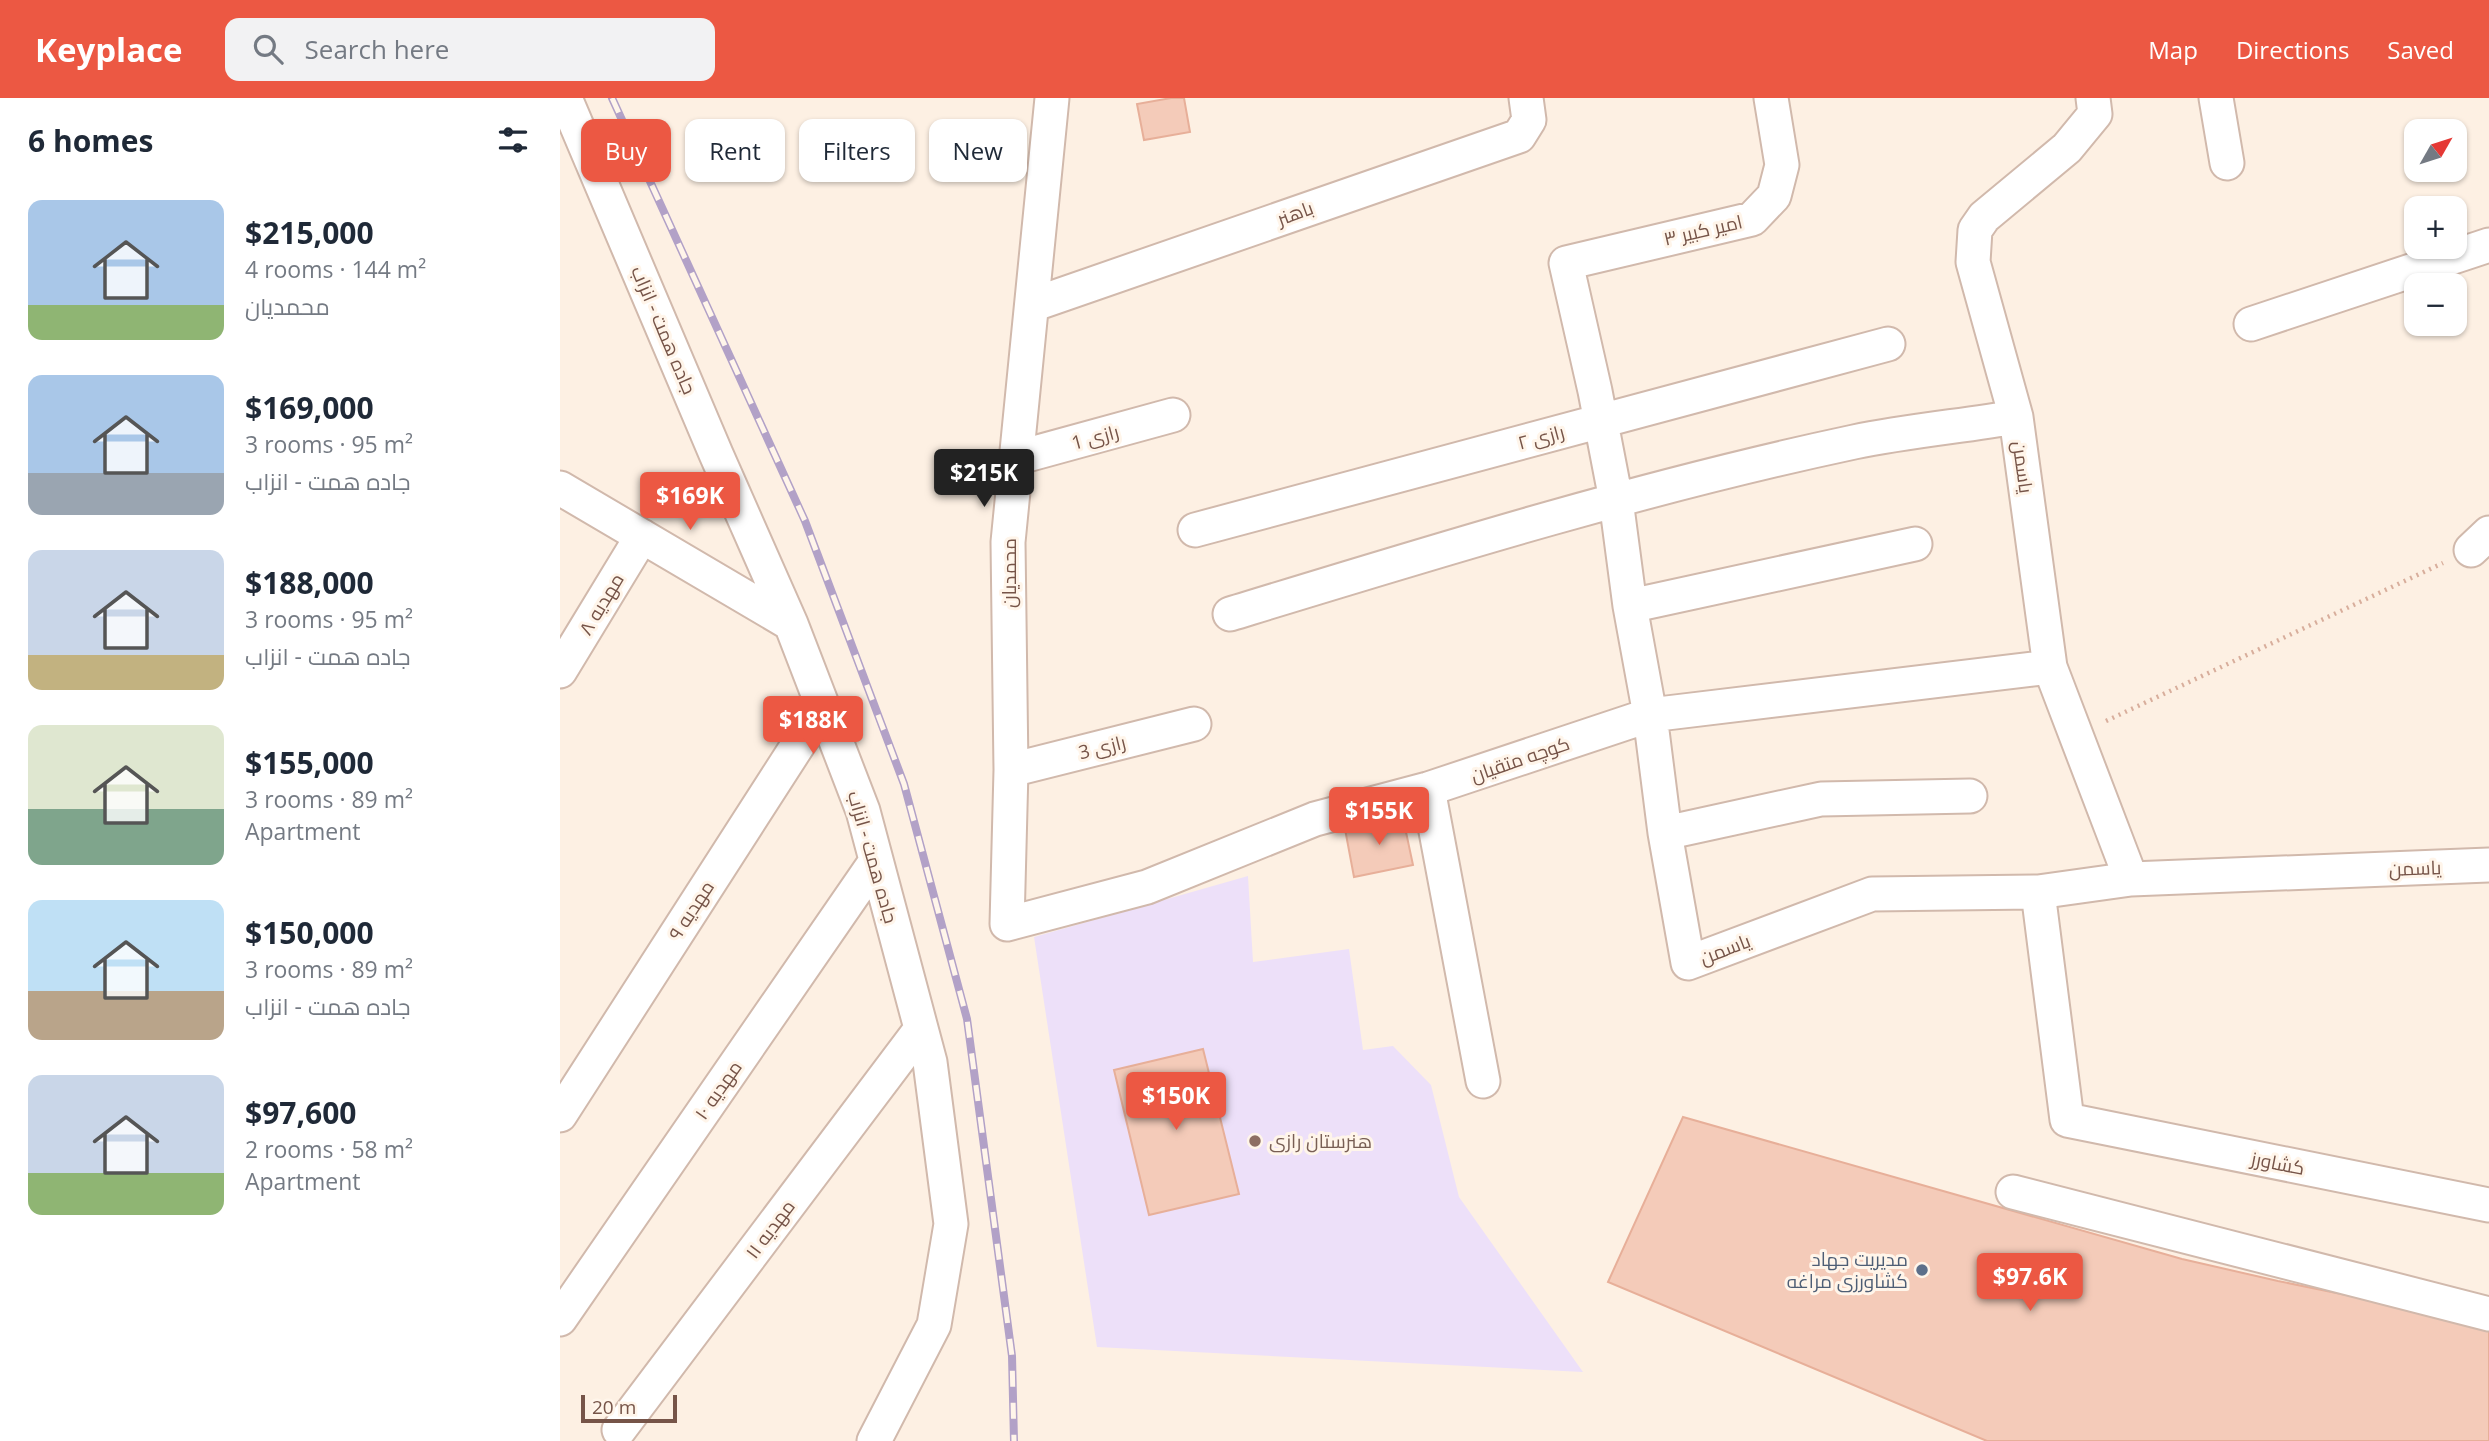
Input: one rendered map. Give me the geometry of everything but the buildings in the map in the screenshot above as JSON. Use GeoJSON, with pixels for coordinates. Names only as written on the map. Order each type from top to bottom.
{"type":"FeatureCollection","features":[{"type":"Feature","properties":{"kind":"street","name":"جاده همت - انزاب"},"geometry":{"type":"LineString","coordinates":[[565,98],[791,624],[863,811],[930,1062],[951,1224],[934,1325],[874,1441]]}},
{"type":"Feature","properties":{"kind":"street","name":"محمدیان"},"geometry":{"type":"LineString","coordinates":[[1007,924],[1011,770],[1008,542],[1052,98]]}},
{"type":"Feature","properties":{"kind":"street","name":"باهنر"},"geometry":{"type":"LineString","coordinates":[[1032,305],[1519,136],[1529,120],[1526,98]]}},
{"type":"Feature","properties":{"kind":"street","name":"امیر کبیر ۳"},"geometry":{"type":"LineString","coordinates":[[1601,421],[1566,263],[1752,219],[1774,196],[1782,165],[1771,98]]}},
{"type":"Feature","properties":{"kind":"street","name":"یاسمن"},"geometry":{"type":"LineString","coordinates":[[2093,98],[2095,114],[2080,134],[1984,217],[1975,230],[1973,262],[2016,417],[2050,667],[2132,879]]}},
{"type":"Feature","properties":{"kind":"street"},"geometry":{"type":"LineString","coordinates":[[2216,98],[2227,163]]}},
{"type":"Feature","properties":{"kind":"street"},"geometry":{"type":"LineString","coordinates":[[2251,324],[2489,245]]}},
{"type":"Feature","properties":{"kind":"street","name":"رازی ۲"},"geometry":{"type":"LineString","coordinates":[[1195,530],[1888,344]]}},
{"type":"Feature","properties":{"kind":"street","name":"رازی 1"},"geometry":{"type":"LineString","coordinates":[[1016,458],[1173,415]]}},
{"type":"Feature","properties":{"kind":"street"},"geometry":{"type":"LineString","coordinates":[[1230,614],[1492,534],[1616,500],[1856,442],[2016,417]]}},
{"type":"Feature","properties":{"kind":"street"},"geometry":{"type":"LineString","coordinates":[[1601,421],[1650,715],[1665,833],[1821,799],[1970,796]]}},
{"type":"Feature","properties":{"kind":"street"},"geometry":{"type":"LineString","coordinates":[[560,488],[791,624]]}},
{"type":"Feature","properties":{"kind":"street","name":"مهدیه ۸"},"geometry":{"type":"LineString","coordinates":[[560,671],[642,536]]}},
{"type":"Feature","properties":{"kind":"street"},"geometry":{"type":"LineString","coordinates":[[1630,606],[1914,544]]}},
{"type":"Feature","properties":{"kind":"street","name":"کوچه متقیان"},"geometry":{"type":"LineString","coordinates":[[1007,924],[1147,887],[1315,819],[1428,789],[1650,715],[2050,667]]}},
{"type":"Feature","properties":{"kind":"street","name":"مهدیه ۹"},"geometry":{"type":"LineString","coordinates":[[560,1115],[823,706]]}},
{"type":"Feature","properties":{"kind":"street","name":"رازی 3"},"geometry":{"type":"LineString","coordinates":[[1011,770],[1194,724]]}},
{"type":"Feature","properties":{"kind":"street"},"geometry":{"type":"LineString","coordinates":[[1428,789],[1483,1081]]}},
{"type":"Feature","properties":{"kind":"street","name":"یاسمن"},"geometry":{"type":"LineString","coordinates":[[1665,833],[1688,963],[1872,894],[2038,892],[2132,879],[2489,866]]}},
{"type":"Feature","properties":{"kind":"street","name":"مهدیه ۱۰"},"geometry":{"type":"LineString","coordinates":[[560,1319],[876,861]]}},
{"type":"Feature","properties":{"kind":"street","name":"کشاورز"},"geometry":{"type":"LineString","coordinates":[[2038,892],[2067,1120],[2489,1205]]}},
{"type":"Feature","properties":{"kind":"street","name":"مهدیه ۱۱"},"geometry":{"type":"LineString","coordinates":[[619,1430],[921,1029]]}},
{"type":"Feature","properties":{"kind":"street"},"geometry":{"type":"LineString","coordinates":[[2013,1192],[2489,1314]]}},
{"type":"Feature","properties":{"kind":"path"},"geometry":{"type":"LineString","coordinates":[[2077,735],[2480,541]]}},
{"type":"Feature","properties":{"kind":"shaded area","name":"هنرستان رازی"},"geometry":{"type":"Polygon","coordinates":[[[1248,876],[1253,962],[1349,949],[1363,1050],[1393,1046],[1431,1085],[1459,1197],[1583,1372],[1097,1347],[1034,937],[1248,876]]]}},
{"type":"Feature","properties":{"kind":"railway"},"geometry":{"type":"LineString","coordinates":[[612,98],[805,521],[904,784],[967,1019],[1012,1356],[1014,1441]]}},
{"type":"Feature","properties":{"kind":"place","name":"هنرستان رازی"},"geometry":{"type":"Point","coordinates":[1255,1141]}},
{"type":"Feature","properties":{"kind":"place","name":"مدیریت جهاد کشاورزی مراغه"},"geometry":{"type":"Point","coordinates":[1922,1270]}}]}
